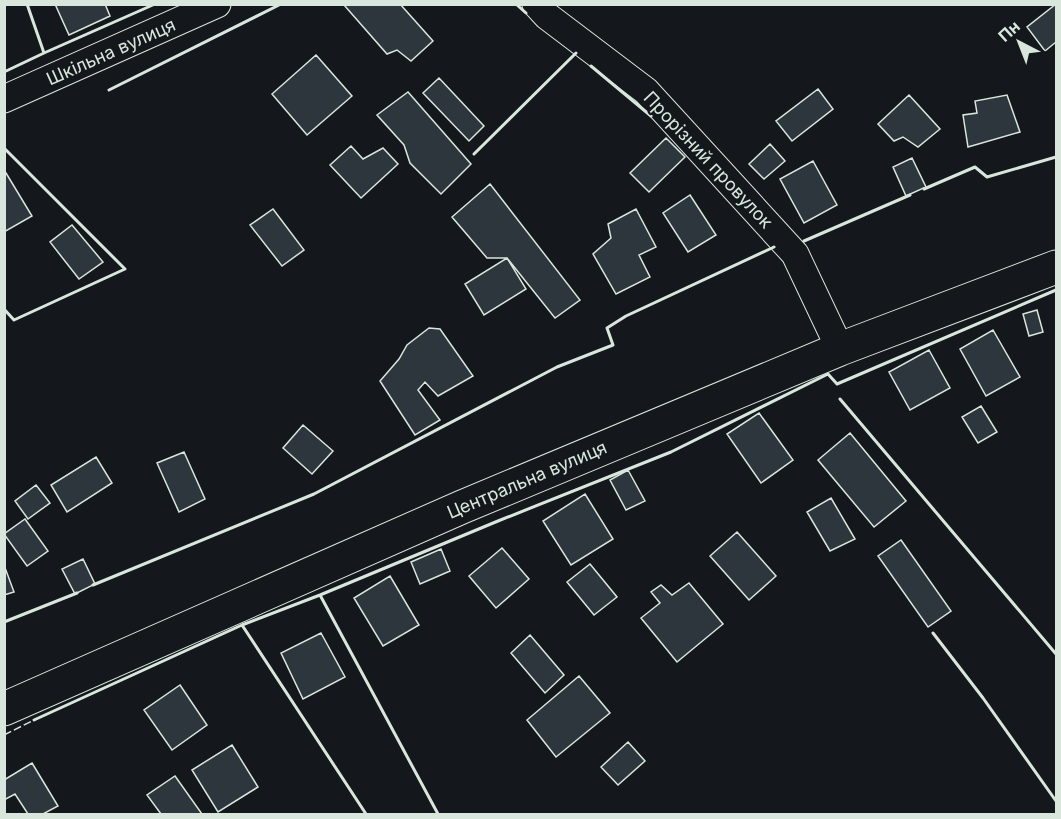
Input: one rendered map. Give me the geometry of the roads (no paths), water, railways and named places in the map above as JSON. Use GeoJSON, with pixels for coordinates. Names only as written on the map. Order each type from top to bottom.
{"type":"FeatureCollection","features":[{"type":"Feature","properties":{"kind":"street","name":"Шкільна вулиця"},"geometry":{"type":"LineString","coordinates":[[4,99],[217,4]]}},
{"type":"Feature","properties":{"kind":"street","name":"Прорізний провулок"},"geometry":{"type":"LineString","coordinates":[[536,4],[547,16],[646,91],[795,254],[840,349]]}},
{"type":"Feature","properties":{"kind":"street","name":"Центральна вулиця"},"geometry":{"type":"LineString","coordinates":[[4,709],[462,507],[840,349],[1056,267]]}}]}
